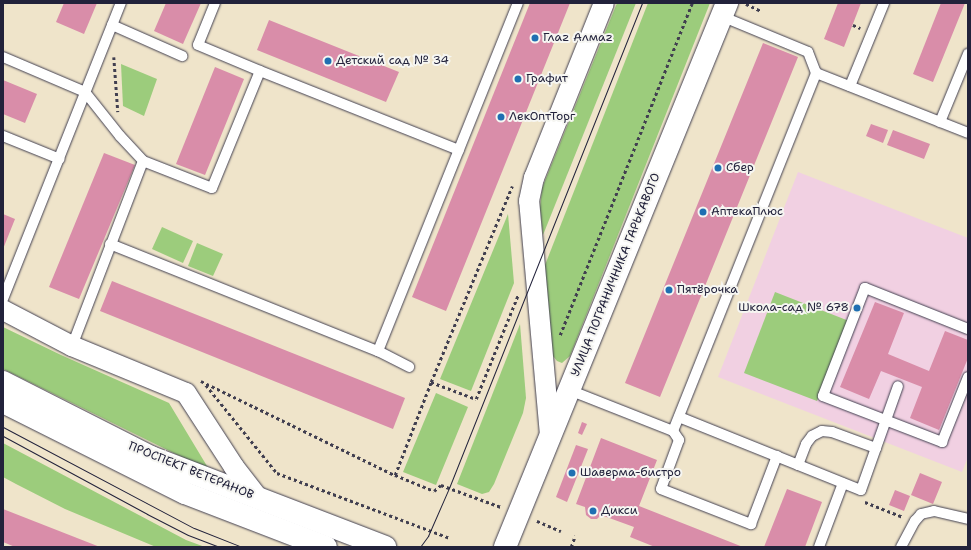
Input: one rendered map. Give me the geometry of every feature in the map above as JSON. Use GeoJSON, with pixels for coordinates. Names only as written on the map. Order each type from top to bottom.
{"type":"FeatureCollection","features":[{"type":"Feature","properties":{"kind":"main road","name":"УЛИЦА ПОГРАНИЧНИКА ГАРЬКАВОГО"},"geometry":{"type":"LineString","coordinates":[[505,547],[724,10]]}},
{"type":"Feature","properties":{"kind":"main road","name":"ПРОСПЕКТ ВЕТЕРАНОВ"},"geometry":{"type":"LineString","coordinates":[[3,382],[151,457],[385,547]]}},
{"type":"Feature","properties":{"kind":"main road","name":"ПРОСПЕКТ ВЕТЕРАНОВ"},"geometry":{"type":"LineString","coordinates":[[3,402],[185,493],[326,547]]}},
{"type":"Feature","properties":{"kind":"street"},"geometry":{"type":"LineString","coordinates":[[550,435],[529,201],[534,178],[604,3]]}},
{"type":"Feature","properties":{"kind":"street"},"geometry":{"type":"LineString","coordinates":[[3,310],[72,346],[186,393],[234,467],[259,499]]}},
{"type":"Feature","properties":{"kind":"lane"},"geometry":{"type":"LineString","coordinates":[[3,299],[121,3]]}},
{"type":"Feature","properties":{"kind":"lane"},"geometry":{"type":"LineString","coordinates":[[215,3],[198,45],[459,150]]}},
{"type":"Feature","properties":{"kind":"lane"},"geometry":{"type":"LineString","coordinates":[[378,351],[518,3]]}},
{"type":"Feature","properties":{"kind":"lane"},"geometry":{"type":"LineString","coordinates":[[850,86],[884,3]]}},
{"type":"Feature","properties":{"kind":"lane"},"geometry":{"type":"LineString","coordinates":[[673,431],[816,73],[808,52],[724,10]]}},
{"type":"Feature","properties":{"kind":"lane"},"geometry":{"type":"LineString","coordinates":[[112,25],[182,56]]}},
{"type":"Feature","properties":{"kind":"lane"},"geometry":{"type":"LineString","coordinates":[[940,122],[968,54]]}},
{"type":"Feature","properties":{"kind":"lane"},"geometry":{"type":"LineString","coordinates":[[3,57],[85,92],[120,136],[143,161],[212,188],[260,70]]}},
{"type":"Feature","properties":{"kind":"lane"},"geometry":{"type":"LineString","coordinates":[[816,73],[968,133]]}},
{"type":"Feature","properties":{"kind":"lane"},"geometry":{"type":"LineString","coordinates":[[3,136],[60,159]]}},
{"type":"Feature","properties":{"kind":"lane"},"geometry":{"type":"LineString","coordinates":[[72,346],[143,161]]}},
{"type":"Feature","properties":{"kind":"lane"},"geometry":{"type":"LineString","coordinates":[[110,244],[378,351],[409,367]]}},
{"type":"Feature","properties":{"kind":"lane"},"geometry":{"type":"LineString","coordinates":[[968,329],[865,288],[823,396],[942,442],[968,377]]}},
{"type":"Feature","properties":{"kind":"lane"},"geometry":{"type":"LineString","coordinates":[[679,417],[861,490],[898,386]]}},
{"type":"Feature","properties":{"kind":"lane"},"geometry":{"type":"LineString","coordinates":[[569,390],[673,431],[679,440],[661,489],[751,524],[777,456]]}},
{"type":"Feature","properties":{"kind":"lane"},"geometry":{"type":"LineString","coordinates":[[798,465],[806,444],[812,436],[822,431],[832,432],[876,448]]}},
{"type":"Feature","properties":{"kind":"lane"},"geometry":{"type":"LineString","coordinates":[[819,547],[843,482]]}},
{"type":"Feature","properties":{"kind":"lane"},"geometry":{"type":"LineString","coordinates":[[901,547],[921,514],[934,512],[968,519]]}},
{"type":"Feature","properties":{"kind":"path"},"geometry":{"type":"LineString","coordinates":[[558,341],[692,3]]}},
{"type":"Feature","properties":{"kind":"path"},"geometry":{"type":"LineString","coordinates":[[743,3],[761,11]]}},
{"type":"Feature","properties":{"kind":"path"},"geometry":{"type":"LineString","coordinates":[[112,25],[120,136]]}},
{"type":"Feature","properties":{"kind":"path"},"geometry":{"type":"LineString","coordinates":[[507,509],[441,485],[434,491],[395,475],[431,382],[513,185]]}},
{"type":"Feature","properties":{"kind":"path"},"geometry":{"type":"LineString","coordinates":[[431,382],[476,399],[520,291]]}},
{"type":"Feature","properties":{"kind":"path"},"geometry":{"type":"LineString","coordinates":[[205,383],[277,473],[450,538]]}},
{"type":"Feature","properties":{"kind":"path"},"geometry":{"type":"LineString","coordinates":[[861,490],[868,492],[865,502],[915,522]]}},
{"type":"Feature","properties":{"kind":"path"},"geometry":{"type":"LineString","coordinates":[[537,521],[561,531]]}},
{"type":"Feature","properties":{"kind":"path"},"geometry":{"type":"LineString","coordinates":[[571,547],[575,536]]}},
{"type":"Feature","properties":{"kind":"shaded area","name":"Школа-сад № 678"},"geometry":{"type":"Polygon","coordinates":[[[798,172],[968,238],[968,457],[962,472],[718,377],[798,172]]]}},
{"type":"Feature","properties":{"kind":"green space"},"geometry":{"type":"Polygon","coordinates":[[[617,3],[636,3],[543,235],[540,208],[542,188],[617,3]]]}},
{"type":"Feature","properties":{"kind":"green space"},"geometry":{"type":"Polygon","coordinates":[[[648,3],[710,3],[570,356],[562,363],[557,361],[553,356],[545,265],[648,3]]]}},
{"type":"Feature","properties":{"kind":"green space"},"geometry":{"type":"Polygon","coordinates":[[[121,64],[157,79],[144,116],[123,106],[121,64]]]}},
{"type":"Feature","properties":{"kind":"green space"},"geometry":{"type":"Polygon","coordinates":[[[508,214],[514,283],[471,391],[440,379],[508,214]]]}},
{"type":"Feature","properties":{"kind":"green space"},"geometry":{"type":"Polygon","coordinates":[[[162,227],[193,241],[183,263],[152,249],[162,227]]]}},
{"type":"Feature","properties":{"kind":"green space"},"geometry":{"type":"Polygon","coordinates":[[[197,243],[223,254],[213,276],[188,266],[197,243]]]}},
{"type":"Feature","properties":{"kind":"green space"},"geometry":{"type":"Polygon","coordinates":[[[775,292],[849,321],[817,401],[744,373],[775,292]]]}},
{"type":"Feature","properties":{"kind":"green space"},"geometry":{"type":"Polygon","coordinates":[[[520,324],[526,398],[523,413],[494,484],[489,492],[482,494],[457,484],[520,324]]]}},
{"type":"Feature","properties":{"kind":"green space"},"geometry":{"type":"Polygon","coordinates":[[[3,327],[61,355],[169,403],[210,471],[3,369],[3,327]]]}},
{"type":"Feature","properties":{"kind":"green space"},"geometry":{"type":"Polygon","coordinates":[[[436,393],[468,407],[436,485],[403,472],[436,393]]]}},
{"type":"Feature","properties":{"kind":"green space"},"geometry":{"type":"Polygon","coordinates":[[[3,443],[186,540],[205,547],[156,547],[65,509],[16,484],[3,477],[3,443]]]}},
{"type":"Feature","properties":{"kind":"building"},"geometry":{"type":"Polygon","coordinates":[[[64,3],[97,3],[84,34],[56,22],[64,3]]]}},
{"type":"Feature","properties":{"kind":"building"},"geometry":{"type":"Polygon","coordinates":[[[166,3],[201,3],[183,44],[154,31],[166,3]]]}},
{"type":"Feature","properties":{"kind":"building"},"geometry":{"type":"Polygon","coordinates":[[[530,3],[570,3],[446,311],[412,297],[530,3]]]}},
{"type":"Feature","properties":{"kind":"building"},"geometry":{"type":"Polygon","coordinates":[[[838,3],[861,3],[844,47],[824,39],[838,3]]]}},
{"type":"Feature","properties":{"kind":"building"},"geometry":{"type":"Polygon","coordinates":[[[941,3],[965,3],[933,82],[913,74],[941,3]]]}},
{"type":"Feature","properties":{"kind":"building","name":"Детский сад № 34"},"geometry":{"type":"Polygon","coordinates":[[[269,20],[399,72],[386,102],[257,50],[269,20]]]}},
{"type":"Feature","properties":{"kind":"building"},"geometry":{"type":"Polygon","coordinates":[[[763,43],[798,57],[660,397],[625,383],[763,43]]]}},
{"type":"Feature","properties":{"kind":"building"},"geometry":{"type":"Polygon","coordinates":[[[215,67],[244,79],[205,175],[176,164],[215,67]]]}},
{"type":"Feature","properties":{"kind":"building"},"geometry":{"type":"Polygon","coordinates":[[[3,80],[37,94],[25,123],[3,114],[3,80]]]}},
{"type":"Feature","properties":{"kind":"building"},"geometry":{"type":"Polygon","coordinates":[[[871,124],[888,130],[883,143],[866,136],[871,124]]]}},
{"type":"Feature","properties":{"kind":"building"},"geometry":{"type":"Polygon","coordinates":[[[893,130],[930,144],[924,159],[887,145],[893,130]]]}},
{"type":"Feature","properties":{"kind":"building"},"geometry":{"type":"Polygon","coordinates":[[[104,153],[135,165],[79,299],[49,287],[104,153]]]}},
{"type":"Feature","properties":{"kind":"building"},"geometry":{"type":"Polygon","coordinates":[[[3,214],[15,219],[3,249],[3,214]]]}},
{"type":"Feature","properties":{"kind":"building"},"geometry":{"type":"Polygon","coordinates":[[[112,281],[405,398],[393,429],[100,311],[112,281]]]}},
{"type":"Feature","properties":{"kind":"building"},"geometry":{"type":"Polygon","coordinates":[[[875,302],[904,313],[888,354],[929,371],[945,331],[968,340],[968,358],[939,430],[910,418],[922,387],[881,371],[869,399],[840,387],[875,302]]]}},
{"type":"Feature","properties":{"kind":"building"},"geometry":{"type":"Polygon","coordinates":[[[582,422],[587,424],[582,435],[578,433],[582,422]]]}},
{"type":"Feature","properties":{"kind":"building"},"geometry":{"type":"Polygon","coordinates":[[[601,438],[657,460],[639,506],[743,547],[655,547],[630,537],[634,527],[601,515],[597,519],[591,519],[586,515],[585,507],[576,504],[601,438]]]}},
{"type":"Feature","properties":{"kind":"building"},"geometry":{"type":"Polygon","coordinates":[[[576,445],[588,449],[567,502],[556,497],[576,445]]]}},
{"type":"Feature","properties":{"kind":"building"},"geometry":{"type":"Polygon","coordinates":[[[920,473],[942,482],[933,504],[911,495],[920,473]]]}},
{"type":"Feature","properties":{"kind":"building"},"geometry":{"type":"Polygon","coordinates":[[[787,489],[822,502],[805,547],[764,547],[787,489]]]}},
{"type":"Feature","properties":{"kind":"building"},"geometry":{"type":"Polygon","coordinates":[[[895,490],[910,496],[904,511],[889,505],[895,490]]]}},
{"type":"Feature","properties":{"kind":"building"},"geometry":{"type":"Polygon","coordinates":[[[3,509],[100,547],[15,547],[3,542],[3,509]]]}},
{"type":"Feature","properties":{"kind":"tram line"},"geometry":{"type":"LineString","coordinates":[[420,547],[428,536],[449,488],[642,3]]}},
{"type":"Feature","properties":{"kind":"tram line"},"geometry":{"type":"LineString","coordinates":[[3,427],[194,528],[242,547]]}},
{"type":"Feature","properties":{"kind":"tram line"},"geometry":{"type":"LineString","coordinates":[[3,436],[147,514],[188,535],[219,547]]}},
{"type":"Feature","properties":{"kind":"place","name":"Глаz Алмаz"},"geometry":{"type":"Point","coordinates":[535,38]}},
{"type":"Feature","properties":{"kind":"place","name":"Детский сад № 34"},"geometry":{"type":"Point","coordinates":[328,61]}},
{"type":"Feature","properties":{"kind":"place","name":"Графит"},"geometry":{"type":"Point","coordinates":[518,79]}},
{"type":"Feature","properties":{"kind":"place","name":"ЛекОптТорг"},"geometry":{"type":"Point","coordinates":[501,117]}},
{"type":"Feature","properties":{"kind":"place","name":"Сбер"},"geometry":{"type":"Point","coordinates":[718,168]}},
{"type":"Feature","properties":{"kind":"place","name":"АптекаПлюс"},"geometry":{"type":"Point","coordinates":[703,212]}},
{"type":"Feature","properties":{"kind":"place","name":"Пятёрочка"},"geometry":{"type":"Point","coordinates":[669,290]}},
{"type":"Feature","properties":{"kind":"place","name":"Школа-сад № 678"},"geometry":{"type":"Point","coordinates":[857,308]}},
{"type":"Feature","properties":{"kind":"place","name":"Шаверма-бистро"},"geometry":{"type":"Point","coordinates":[572,473]}},
{"type":"Feature","properties":{"kind":"place","name":"Дикси"},"geometry":{"type":"Point","coordinates":[593,511]}}]}
